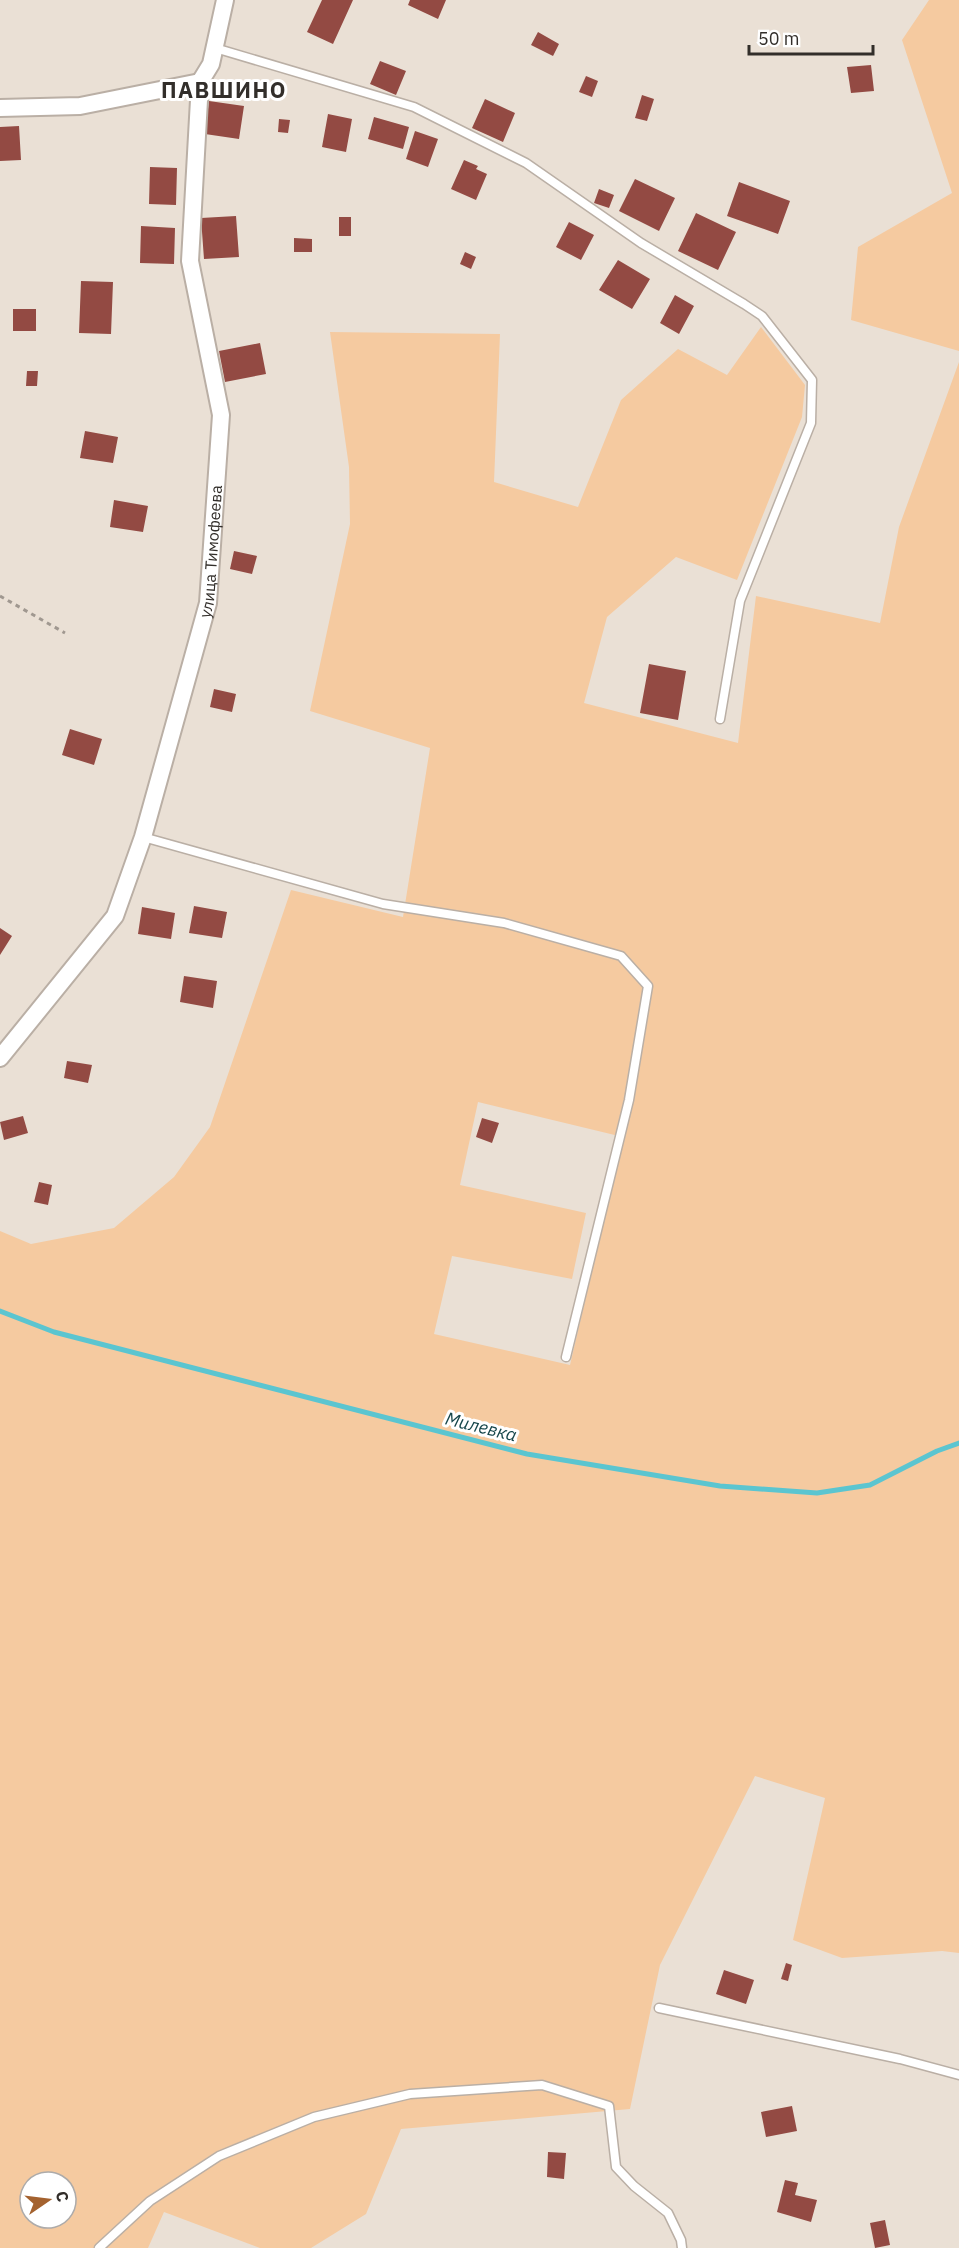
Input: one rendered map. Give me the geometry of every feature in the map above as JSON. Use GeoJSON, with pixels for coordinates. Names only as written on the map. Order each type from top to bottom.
{"type":"FeatureCollection","features":[{"type":"Feature","properties":{"kind":"street","name":"улица Тимофеева"},"geometry":{"type":"LineString","coordinates":[[0,1058],[115,916],[143,837],[208,603],[220,415],[190,261],[200,82],[211,64],[225,0]]}},
{"type":"Feature","properties":{"kind":"street"},"geometry":{"type":"LineString","coordinates":[[0,108],[80,106],[200,82]]}},
{"type":"Feature","properties":{"kind":"lane"},"geometry":{"type":"LineString","coordinates":[[215,48],[414,107],[526,163],[641,243],[744,303],[762,316],[812,380],[811,423],[740,601],[720,719]]}},
{"type":"Feature","properties":{"kind":"lane"},"geometry":{"type":"LineString","coordinates":[[143,837],[383,904],[504,923],[621,956],[648,986],[629,1100],[566,1357]]}},
{"type":"Feature","properties":{"kind":"lane"},"geometry":{"type":"LineString","coordinates":[[659,2008],[900,2059],[959,2075]]}},
{"type":"Feature","properties":{"kind":"lane"},"geometry":{"type":"LineString","coordinates":[[99,2248],[150,2201],[219,2156],[314,2117],[410,2094],[542,2085],[609,2106],[616,2167],[634,2186],[668,2213],[681,2240],[682,2248]]}},
{"type":"Feature","properties":{"kind":"path"},"geometry":{"type":"LineString","coordinates":[[0,596],[65,633]]}},
{"type":"Feature","properties":{"kind":"shaded area"},"geometry":{"type":"Polygon","coordinates":[[[929,0],[959,0],[959,351],[851,320],[858,247],[952,193],[902,40],[929,0]]]}},
{"type":"Feature","properties":{"kind":"shaded area"},"geometry":{"type":"Polygon","coordinates":[[[761,327],[805,385],[802,417],[737,580],[676,557],[607,617],[584,703],[738,743],[756,596],[880,623],[899,527],[959,362],[959,1953],[942,1951],[842,1958],[793,1940],[825,1798],[755,1776],[660,1965],[630,2109],[401,2129],[366,2214],[311,2248],[260,2248],[164,2212],[148,2248],[0,2248],[0,1231],[31,1244],[114,1228],[174,1177],[210,1127],[291,890],[403,917],[430,748],[310,711],[350,524],[349,467],[330,332],[500,334],[494,482],[578,507],[621,400],[678,349],[727,375],[761,327]],[[478,1102],[460,1185],[586,1213],[572,1279],[452,1256],[434,1334],[570,1365],[623,1137],[478,1102]]]}},
{"type":"Feature","properties":{"kind":"building"},"geometry":{"type":"Polygon","coordinates":[[[322,0],[353,0],[333,44],[307,32],[322,0]]]}},
{"type":"Feature","properties":{"kind":"building"},"geometry":{"type":"Polygon","coordinates":[[[410,0],[446,0],[438,19],[408,5],[410,0]]]}},
{"type":"Feature","properties":{"kind":"building"},"geometry":{"type":"Polygon","coordinates":[[[538,32],[559,44],[553,56],[531,45],[538,32]]]}},
{"type":"Feature","properties":{"kind":"building"},"geometry":{"type":"Polygon","coordinates":[[[380,61],[406,71],[396,95],[370,84],[380,61]]]}},
{"type":"Feature","properties":{"kind":"building"},"geometry":{"type":"Polygon","coordinates":[[[871,65],[874,91],[851,93],[847,67],[871,65]]]}},
{"type":"Feature","properties":{"kind":"building"},"geometry":{"type":"Polygon","coordinates":[[[586,76],[598,81],[592,97],[579,92],[586,76]]]}},
{"type":"Feature","properties":{"kind":"building"},"geometry":{"type":"Polygon","coordinates":[[[642,95],[654,99],[647,121],[635,118],[642,95]]]}},
{"type":"Feature","properties":{"kind":"building"},"geometry":{"type":"Polygon","coordinates":[[[485,99],[515,113],[503,142],[472,128],[485,99]]]}},
{"type":"Feature","properties":{"kind":"building"},"geometry":{"type":"Polygon","coordinates":[[[209,101],[244,106],[239,139],[205,134],[209,101]]]}},
{"type":"Feature","properties":{"kind":"building"},"geometry":{"type":"Polygon","coordinates":[[[328,114],[352,119],[346,152],[322,147],[328,114]]]}},
{"type":"Feature","properties":{"kind":"building"},"geometry":{"type":"Polygon","coordinates":[[[374,117],[409,127],[403,149],[368,139],[374,117]]]}},
{"type":"Feature","properties":{"kind":"building"},"geometry":{"type":"Polygon","coordinates":[[[279,119],[290,120],[288,133],[278,132],[279,119]]]}},
{"type":"Feature","properties":{"kind":"building"},"geometry":{"type":"Polygon","coordinates":[[[19,126],[21,160],[0,161],[0,127],[19,126]]]}},
{"type":"Feature","properties":{"kind":"building"},"geometry":{"type":"Polygon","coordinates":[[[415,131],[438,139],[428,167],[406,159],[415,131]]]}},
{"type":"Feature","properties":{"kind":"building"},"geometry":{"type":"Polygon","coordinates":[[[464,160],[478,166],[476,169],[487,174],[476,200],[451,189],[464,160]]]}},
{"type":"Feature","properties":{"kind":"building"},"geometry":{"type":"Polygon","coordinates":[[[150,167],[177,168],[176,205],[149,204],[150,167]]]}},
{"type":"Feature","properties":{"kind":"building"},"geometry":{"type":"Polygon","coordinates":[[[635,179],[675,198],[659,231],[619,211],[635,179]]]}},
{"type":"Feature","properties":{"kind":"building"},"geometry":{"type":"Polygon","coordinates":[[[739,182],[790,201],[778,234],[727,216],[739,182]]]}},
{"type":"Feature","properties":{"kind":"building"},"geometry":{"type":"Polygon","coordinates":[[[599,189],[614,195],[609,208],[594,203],[599,189]]]}},
{"type":"Feature","properties":{"kind":"building"},"geometry":{"type":"Polygon","coordinates":[[[696,213],[736,232],[718,270],[678,251],[696,213]]]}},
{"type":"Feature","properties":{"kind":"building"},"geometry":{"type":"Polygon","coordinates":[[[236,216],[239,257],[204,259],[201,218],[236,216]]]}},
{"type":"Feature","properties":{"kind":"building"},"geometry":{"type":"Polygon","coordinates":[[[339,217],[351,217],[351,236],[339,236],[339,217]]]}},
{"type":"Feature","properties":{"kind":"building"},"geometry":{"type":"Polygon","coordinates":[[[569,222],[594,235],[581,260],[556,247],[569,222]]]}},
{"type":"Feature","properties":{"kind":"building"},"geometry":{"type":"Polygon","coordinates":[[[141,226],[175,228],[174,264],[140,263],[141,226]]]}},
{"type":"Feature","properties":{"kind":"building"},"geometry":{"type":"Polygon","coordinates":[[[294,238],[312,239],[312,252],[294,252],[294,238]]]}},
{"type":"Feature","properties":{"kind":"building"},"geometry":{"type":"Polygon","coordinates":[[[465,252],[476,257],[471,269],[460,264],[465,252]]]}},
{"type":"Feature","properties":{"kind":"building"},"geometry":{"type":"Polygon","coordinates":[[[618,260],[650,279],[632,309],[599,290],[618,260]]]}},
{"type":"Feature","properties":{"kind":"building"},"geometry":{"type":"Polygon","coordinates":[[[81,281],[113,282],[111,334],[79,333],[81,281]]]}},
{"type":"Feature","properties":{"kind":"building"},"geometry":{"type":"Polygon","coordinates":[[[675,295],[694,306],[679,334],[660,323],[675,295]]]}},
{"type":"Feature","properties":{"kind":"building"},"geometry":{"type":"Polygon","coordinates":[[[13,309],[36,309],[36,331],[13,331],[13,309]]]}},
{"type":"Feature","properties":{"kind":"building"},"geometry":{"type":"Polygon","coordinates":[[[260,343],[266,374],[225,382],[219,351],[260,343]]]}},
{"type":"Feature","properties":{"kind":"building"},"geometry":{"type":"Polygon","coordinates":[[[27,371],[38,371],[37,386],[26,386],[27,371]]]}},
{"type":"Feature","properties":{"kind":"building"},"geometry":{"type":"Polygon","coordinates":[[[85,431],[118,437],[113,463],[80,458],[85,431]]]}},
{"type":"Feature","properties":{"kind":"building"},"geometry":{"type":"Polygon","coordinates":[[[114,500],[148,506],[143,532],[110,527],[114,500]]]}},
{"type":"Feature","properties":{"kind":"building"},"geometry":{"type":"Polygon","coordinates":[[[234,551],[257,556],[252,574],[230,569],[234,551]]]}},
{"type":"Feature","properties":{"kind":"building"},"geometry":{"type":"Polygon","coordinates":[[[649,664],[686,671],[678,720],[640,713],[649,664]]]}},
{"type":"Feature","properties":{"kind":"building"},"geometry":{"type":"Polygon","coordinates":[[[214,689],[236,694],[232,712],[210,707],[214,689]]]}},
{"type":"Feature","properties":{"kind":"building"},"geometry":{"type":"Polygon","coordinates":[[[70,729],[102,739],[94,765],[62,755],[70,729]]]}},
{"type":"Feature","properties":{"kind":"building"},"geometry":{"type":"Polygon","coordinates":[[[194,906],[227,912],[222,938],[189,933],[194,906]]]}},
{"type":"Feature","properties":{"kind":"building"},"geometry":{"type":"Polygon","coordinates":[[[142,907],[175,913],[171,939],[138,934],[142,907]]]}},
{"type":"Feature","properties":{"kind":"building"},"geometry":{"type":"Polygon","coordinates":[[[0,928],[12,936],[0,955],[0,928]]]}},
{"type":"Feature","properties":{"kind":"building"},"geometry":{"type":"Polygon","coordinates":[[[184,976],[217,981],[213,1008],[180,1002],[184,976]]]}},
{"type":"Feature","properties":{"kind":"building"},"geometry":{"type":"Polygon","coordinates":[[[67,1061],[92,1065],[88,1083],[64,1078],[67,1061]]]}},
{"type":"Feature","properties":{"kind":"building"},"geometry":{"type":"Polygon","coordinates":[[[23,1116],[28,1133],[4,1140],[0,1122],[23,1116]]]}},
{"type":"Feature","properties":{"kind":"building"},"geometry":{"type":"Polygon","coordinates":[[[482,1118],[499,1123],[492,1143],[476,1137],[482,1118]]]}},
{"type":"Feature","properties":{"kind":"building"},"geometry":{"type":"Polygon","coordinates":[[[39,1182],[52,1185],[48,1205],[34,1202],[39,1182]]]}},
{"type":"Feature","properties":{"kind":"building"},"geometry":{"type":"Polygon","coordinates":[[[786,1963],[792,1965],[788,1981],[781,1979],[786,1963]]]}},
{"type":"Feature","properties":{"kind":"building"},"geometry":{"type":"Polygon","coordinates":[[[724,1970],[754,1980],[746,2004],[716,1994],[724,1970]]]}},
{"type":"Feature","properties":{"kind":"building"},"geometry":{"type":"Polygon","coordinates":[[[792,2106],[797,2131],[766,2137],[761,2112],[792,2106]]]}},
{"type":"Feature","properties":{"kind":"building"},"geometry":{"type":"Polygon","coordinates":[[[548,2152],[566,2153],[564,2179],[547,2177],[548,2152]]]}},
{"type":"Feature","properties":{"kind":"building"},"geometry":{"type":"Polygon","coordinates":[[[785,2180],[798,2183],[795,2195],[817,2200],[811,2222],[777,2212],[785,2180]]]}},
{"type":"Feature","properties":{"kind":"building"},"geometry":{"type":"Polygon","coordinates":[[[885,2220],[890,2245],[875,2248],[870,2223],[885,2220]]]}},
{"type":"Feature","properties":{"kind":"waterway","name":"Милевка"},"geometry":{"type":"LineString","coordinates":[[0,1311],[54,1332],[527,1454],[720,1486],[817,1493],[870,1485],[937,1451],[959,1443]]}},
{"type":"Feature","properties":{"kind":"district","name":"ПАВШИНО"},"geometry":{"type":"Point","coordinates":[224,90]}}]}
